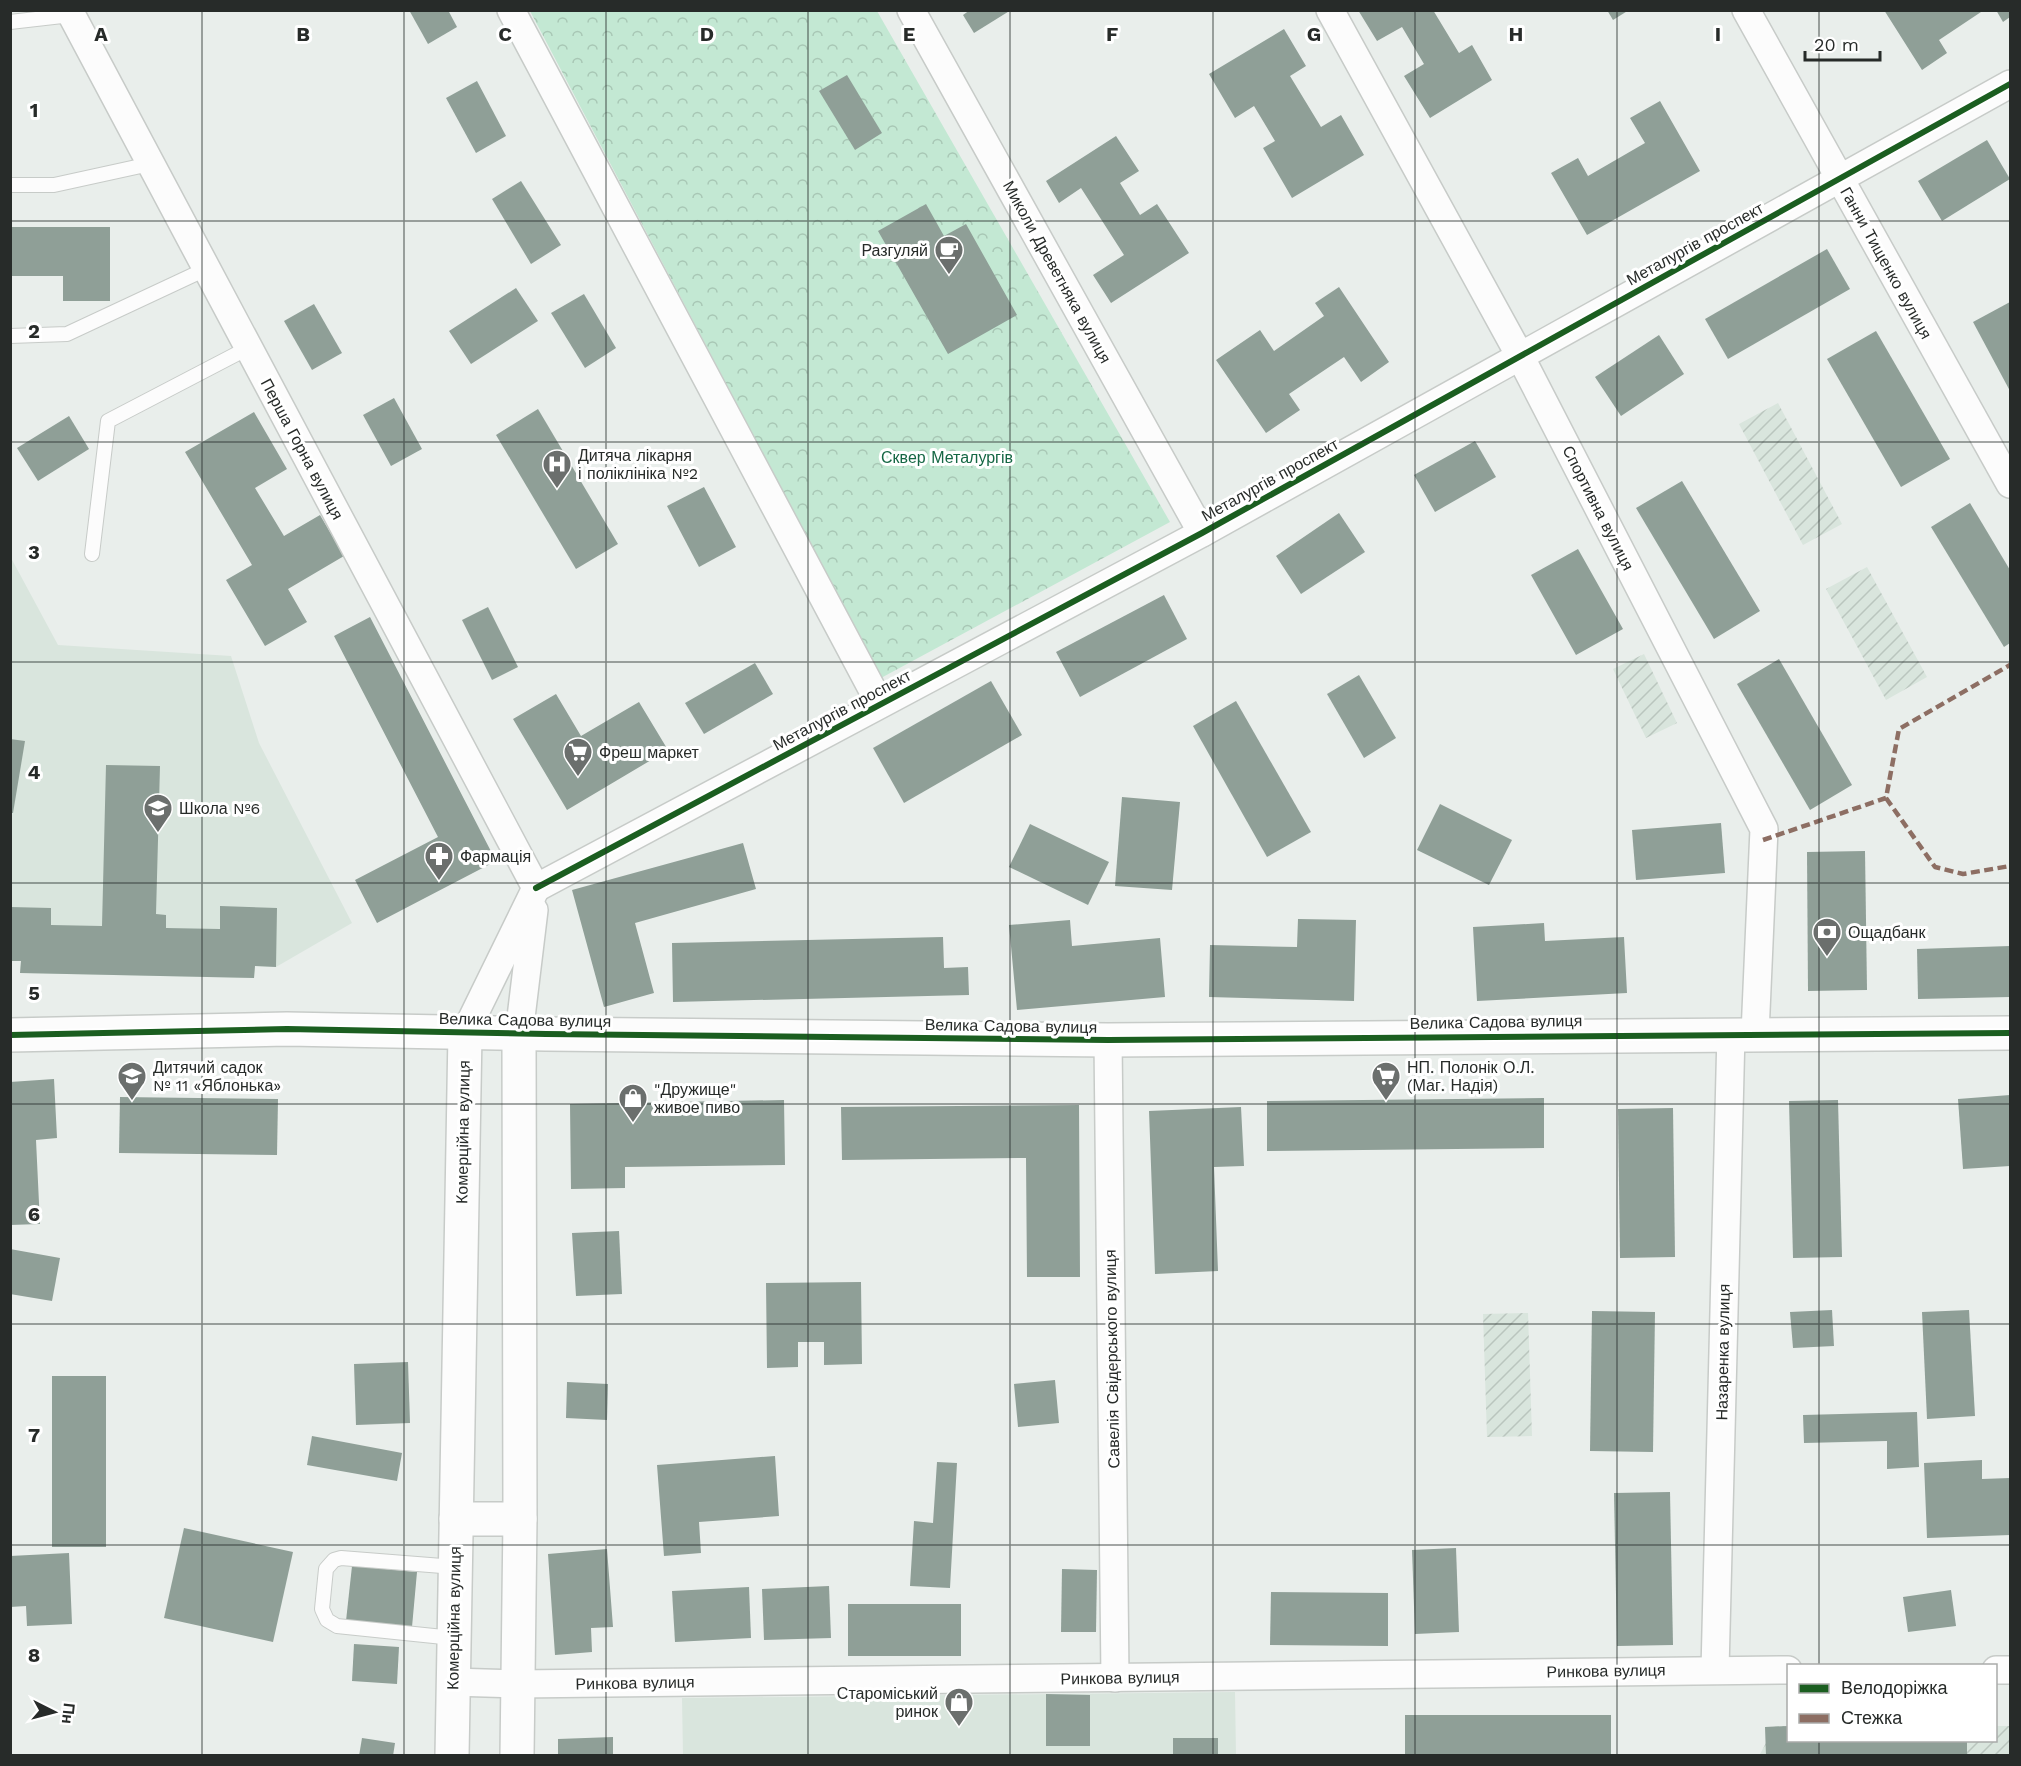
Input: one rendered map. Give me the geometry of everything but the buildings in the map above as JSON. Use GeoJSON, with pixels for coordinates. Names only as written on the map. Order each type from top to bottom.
{"type":"FeatureCollection","features":[{"type":"Feature","properties":{"kind":"street"},"geometry":{"type":"LineString","coordinates":[[511,10],[880,704]]}},
{"type":"Feature","properties":{"kind":"street","name":"Миколи Древетняка вулиця"},"geometry":{"type":"LineString","coordinates":[[911,10],[1202,533]]}},
{"type":"Feature","properties":{"kind":"street","name":"Спортивна вулиця"},"geometry":{"type":"LineString","coordinates":[[1330,10],[1520,356],[1764,830],[1743,1033]]}},
{"type":"Feature","properties":{"kind":"street","name":"Ганни Тищенко вулиця"},"geometry":{"type":"LineString","coordinates":[[1746,10],[2010,484]]}},
{"type":"Feature","properties":{"kind":"street","name":"Перша Горна вулиця"},"geometry":{"type":"LineString","coordinates":[[70,13],[536,888]]}},
{"type":"Feature","properties":{"kind":"street","name":"Металургів проспект"},"geometry":{"type":"LineString","coordinates":[[536,888],[1202,533],[2010,84]]}},
{"type":"Feature","properties":{"kind":"street"},"geometry":{"type":"LineString","coordinates":[[517,1755],[520,1519],[519,1034],[536,888]]}},
{"type":"Feature","properties":{"kind":"street","name":"Комерційна вулиця"},"geometry":{"type":"LineString","coordinates":[[452,1755],[465,1033],[536,888]]}},
{"type":"Feature","properties":{"kind":"street","name":"Велика Садова вулиця"},"geometry":{"type":"LineString","coordinates":[[10,1035],[287,1029],[519,1034],[1108,1040],[1743,1033],[2010,1033]]}},
{"type":"Feature","properties":{"kind":"street","name":"Назаренка вулиця"},"geometry":{"type":"LineString","coordinates":[[1715,1670],[1743,1033]]}},
{"type":"Feature","properties":{"kind":"street","name":"Савелія Свідерського вулиця"},"geometry":{"type":"LineString","coordinates":[[1108,1040],[1115,1678]]}},
{"type":"Feature","properties":{"kind":"street"},"geometry":{"type":"LineString","coordinates":[[456,1519],[520,1519]]}},
{"type":"Feature","properties":{"kind":"street","name":"Ринкова вулиця"},"geometry":{"type":"LineString","coordinates":[[453,1682],[517,1684],[1787,1670]]}},
{"type":"Feature","properties":{"kind":"lane"},"geometry":{"type":"LineString","coordinates":[[10,22],[70,13]]}},
{"type":"Feature","properties":{"kind":"lane"},"geometry":{"type":"LineString","coordinates":[[10,185],[54,185],[150,164]]}},
{"type":"Feature","properties":{"kind":"lane"},"geometry":{"type":"LineString","coordinates":[[10,336],[67,334],[206,269]]}},
{"type":"Feature","properties":{"kind":"lane"},"geometry":{"type":"LineString","coordinates":[[92,554],[108,421],[248,348]]}},
{"type":"Feature","properties":{"kind":"lane"},"geometry":{"type":"LineString","coordinates":[[453,1638],[337,1626],[327,1620],[322,1609],[326,1569],[334,1560],[341,1558],[455,1567]]}},
{"type":"Feature","properties":{"kind":"shaded area"},"geometry":{"type":"Polygon","coordinates":[[[1778,403],[1842,524],[1803,545],[1739,424],[1778,403]]]}},
{"type":"Feature","properties":{"kind":"shaded area","name":"Школа №6"},"geometry":{"type":"Polygon","coordinates":[[[10,556],[58,645],[231,656],[259,743],[352,923],[276,967],[255,966],[254,978],[20,973],[21,961],[10,961],[10,556]]]}},
{"type":"Feature","properties":{"kind":"shaded area"},"geometry":{"type":"Polygon","coordinates":[[[1867,567],[1927,677],[1886,700],[1826,589],[1867,567]]]}},
{"type":"Feature","properties":{"kind":"shaded area"},"geometry":{"type":"Polygon","coordinates":[[[1644,654],[1677,723],[1646,738],[1613,669],[1644,654]]]}},
{"type":"Feature","properties":{"kind":"shaded area"},"geometry":{"type":"Polygon","coordinates":[[[1528,1313],[1532,1436],[1487,1437],[1483,1314],[1528,1313]]]}},
{"type":"Feature","properties":{"kind":"shaded area","name":"Староміський ринок"},"geometry":{"type":"Polygon","coordinates":[[[1235,1692],[1236,1755],[683,1755],[682,1698],[1235,1692]]]}},
{"type":"Feature","properties":{"kind":"shaded area"},"geometry":{"type":"Polygon","coordinates":[[[1775,1726],[1787,1726],[1787,1742],[1997,1742],[1997,1726],[2010,1726],[2010,1755],[1759,1756],[1775,1726]]]}},
{"type":"Feature","properties":{"kind":"green space","name":"Сквер Металургів"},"geometry":{"type":"Polygon","coordinates":[[[530,11],[877,11],[1170,522],[881,678],[530,11]]]}},
{"type":"Feature","properties":{"kind":"marked path"},"geometry":{"type":"LineString","coordinates":[[1763,840],[1886,798],[1899,729],[2010,665]]}},
{"type":"Feature","properties":{"kind":"marked path"},"geometry":{"type":"LineString","coordinates":[[1886,798],[1935,867],[1963,874],[2010,866]]}},
{"type":"Feature","properties":{"kind":"cycle path"},"geometry":{"type":"LineString","coordinates":[[536,888],[1202,533],[2010,84]]}},
{"type":"Feature","properties":{"kind":"cycle path"},"geometry":{"type":"LineString","coordinates":[[10,1035],[287,1029],[1108,1040],[2010,1033]]}},
{"type":"Feature","properties":{"kind":"place","name":"Разгуляй"},"geometry":{"type":"Point","coordinates":[949,276]}},
{"type":"Feature","properties":{"kind":"place","name":"Дитяча лікарня і поліклініка №2"},"geometry":{"type":"Point","coordinates":[557,490]}},
{"type":"Feature","properties":{"kind":"place","name":"Фреш маркет"},"geometry":{"type":"Point","coordinates":[578,778]}},
{"type":"Feature","properties":{"kind":"place","name":"Школа №6"},"geometry":{"type":"Point","coordinates":[158,834]}},
{"type":"Feature","properties":{"kind":"place","name":"Фармація"},"geometry":{"type":"Point","coordinates":[439,882]}},
{"type":"Feature","properties":{"kind":"place","name":"Ощадбанк"},"geometry":{"type":"Point","coordinates":[1827,958]}},
{"type":"Feature","properties":{"kind":"place","name":"Дитячий садок № 11 «Яблонька»"},"geometry":{"type":"Point","coordinates":[132,1102]}},
{"type":"Feature","properties":{"kind":"place","name":"НП. Полонік О.Л. (Маг. Надія)"},"geometry":{"type":"Point","coordinates":[1386,1102]}},
{"type":"Feature","properties":{"kind":"place","name":"\"Дружище\" живое пиво"},"geometry":{"type":"Point","coordinates":[633,1124]}},
{"type":"Feature","properties":{"kind":"place","name":"Староміський ринок"},"geometry":{"type":"Point","coordinates":[959,1728]}}]}
